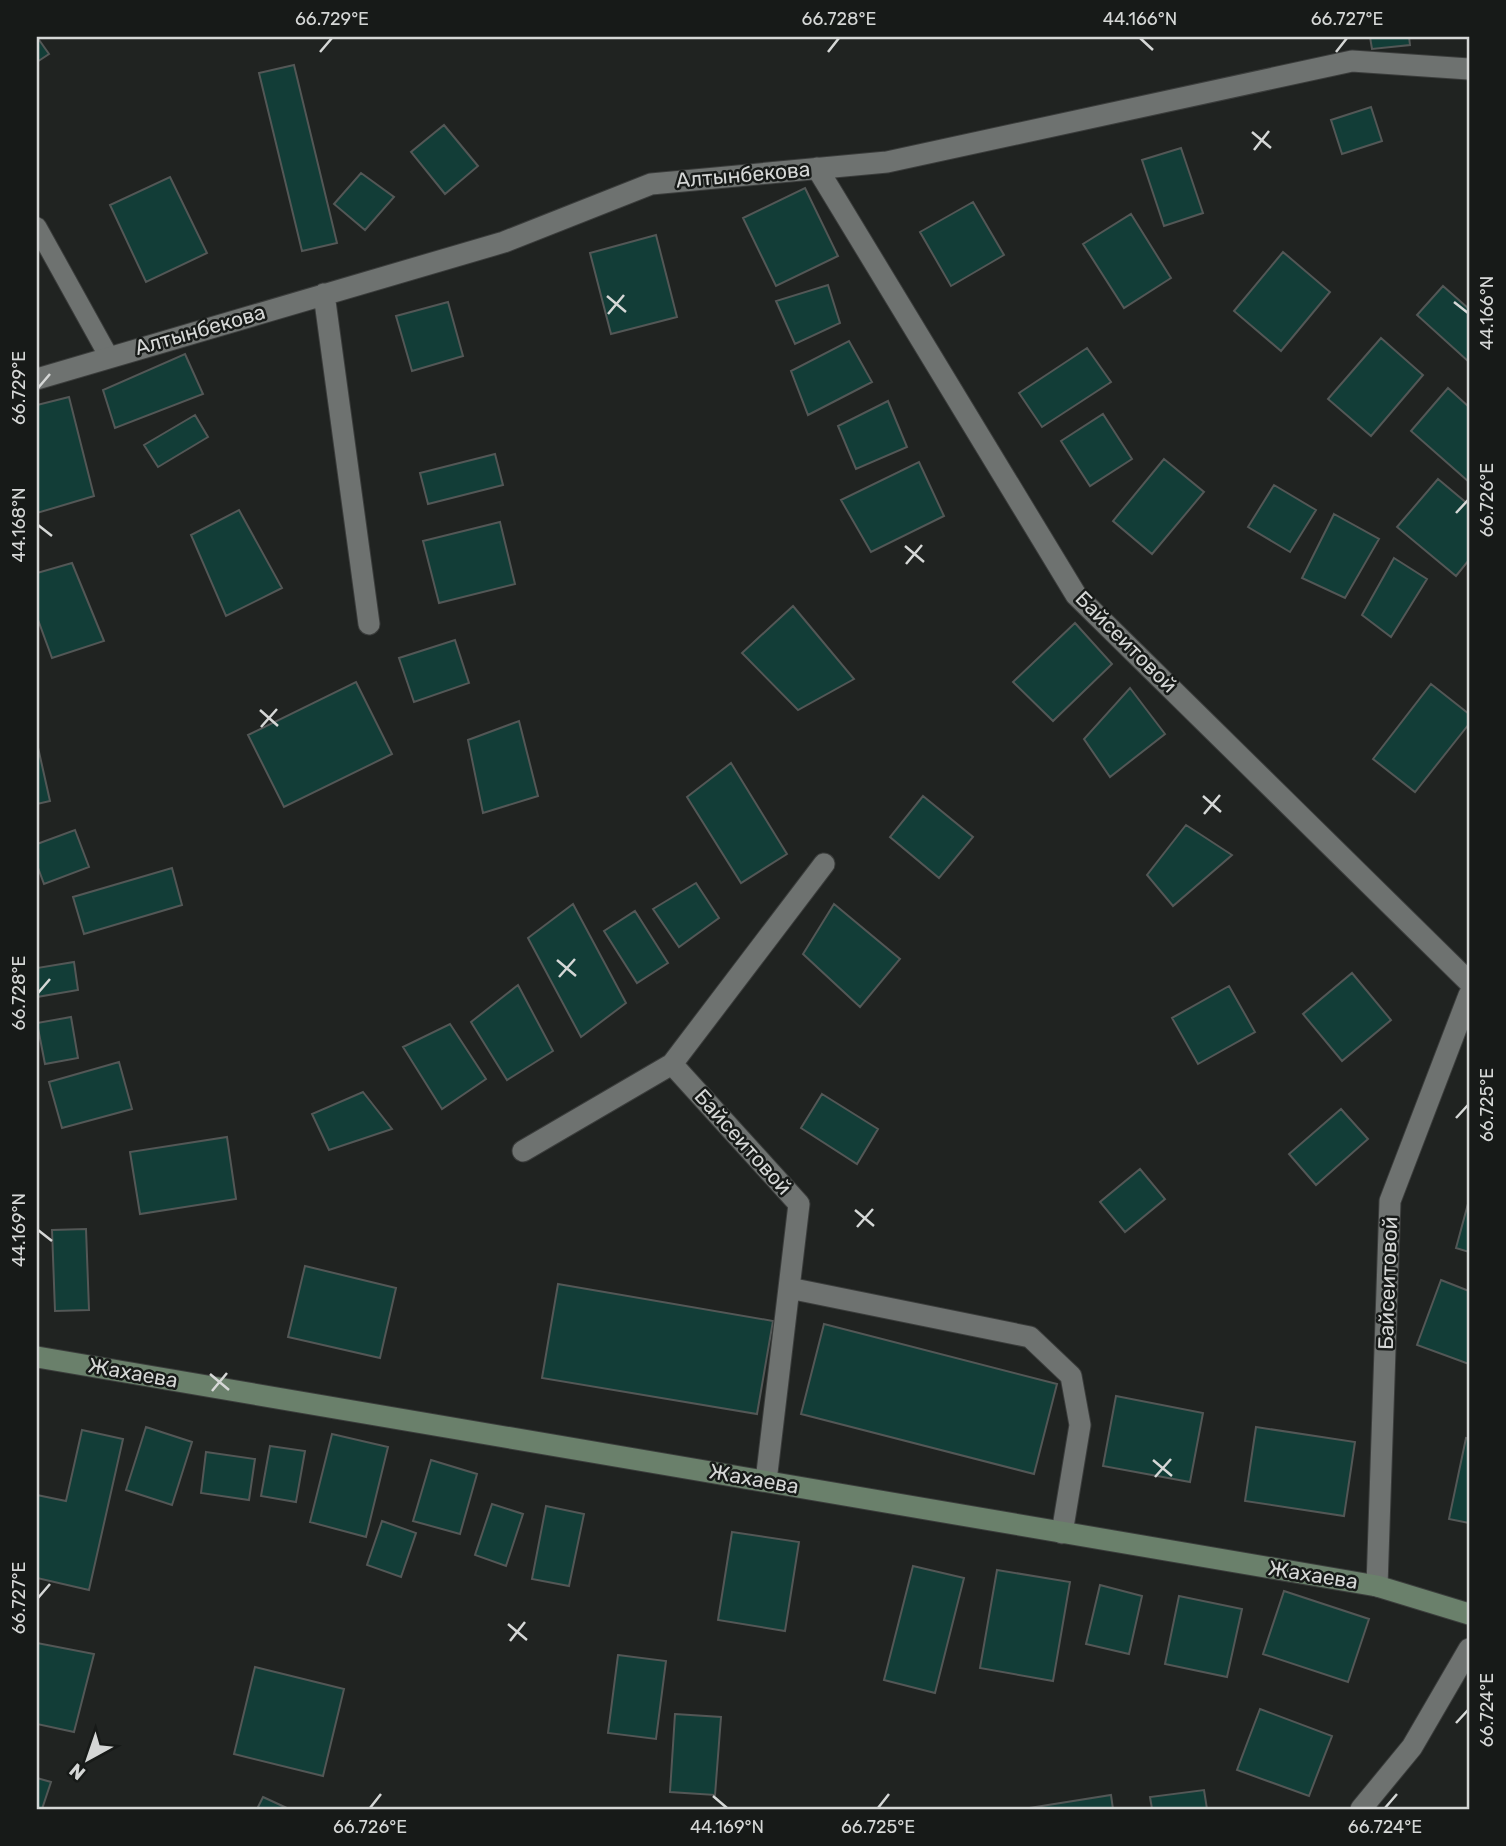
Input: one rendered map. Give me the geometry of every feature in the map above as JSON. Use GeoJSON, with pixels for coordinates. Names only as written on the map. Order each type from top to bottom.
{"type":"FeatureCollection","features":[{"type":"Feature","properties":{"kind":"street","name":"Алтынбекова"},"geometry":{"type":"LineString","coordinates":[[37,379],[504,242],[651,184],[887,162],[1352,61],[1469,69]]}},
{"type":"Feature","properties":{"kind":"street","name":"Байсеитовой"},"geometry":{"type":"LineString","coordinates":[[817,168],[1076,595],[1469,982]]}},
{"type":"Feature","properties":{"kind":"street"},"geometry":{"type":"LineString","coordinates":[[324,294],[369,624]]}},
{"type":"Feature","properties":{"kind":"street"},"geometry":{"type":"LineString","coordinates":[[523,1151],[672,1064],[824,864]]}},
{"type":"Feature","properties":{"kind":"street","name":"Байсеитовой"},"geometry":{"type":"LineString","coordinates":[[1377,1586],[1390,1201],[1469,995]]}},
{"type":"Feature","properties":{"kind":"street","name":"Байсеитовой"},"geometry":{"type":"LineString","coordinates":[[672,1064],[799,1204],[766,1481]]}},
{"type":"Feature","properties":{"kind":"street"},"geometry":{"type":"LineString","coordinates":[[789,1288],[1030,1337],[1071,1376],[1080,1425],[1062,1533]]}},
{"type":"Feature","properties":{"kind":"street","name":"Жахаева"},"geometry":{"type":"LineString","coordinates":[[37,1357],[1377,1586],[1469,1614]]}},
{"type":"Feature","properties":{"kind":"street"},"geometry":{"type":"LineString","coordinates":[[1362,1809],[1412,1747],[1469,1648]]}},
{"type":"Feature","properties":{"kind":"lane"},"geometry":{"type":"LineString","coordinates":[[37,227],[109,357]]}},
{"type":"Feature","properties":{"kind":"building"},"geometry":{"type":"Polygon","coordinates":[[[37,37],[49,54],[37,62],[37,37]]]}},
{"type":"Feature","properties":{"kind":"building"},"geometry":{"type":"Polygon","coordinates":[[[1370,37],[1409,37],[1410,45],[1372,49],[1370,37]]]}},
{"type":"Feature","properties":{"kind":"building"},"geometry":{"type":"Polygon","coordinates":[[[294,65],[337,243],[302,251],[259,73],[294,65]]]}},
{"type":"Feature","properties":{"kind":"building"},"geometry":{"type":"Polygon","coordinates":[[[1371,107],[1382,141],[1342,154],[1331,120],[1371,107]]]}},
{"type":"Feature","properties":{"kind":"building"},"geometry":{"type":"Polygon","coordinates":[[[444,125],[478,166],[445,194],[411,152],[444,125]]]}},
{"type":"Feature","properties":{"kind":"building"},"geometry":{"type":"Polygon","coordinates":[[[1181,148],[1203,213],[1164,226],[1142,160],[1181,148]]]}},
{"type":"Feature","properties":{"kind":"building"},"geometry":{"type":"Polygon","coordinates":[[[361,173],[394,197],[365,230],[334,204],[361,173]]]}},
{"type":"Feature","properties":{"kind":"building"},"geometry":{"type":"Polygon","coordinates":[[[170,177],[207,253],[146,282],[110,205],[170,177]]]}},
{"type":"Feature","properties":{"kind":"building"},"geometry":{"type":"Polygon","coordinates":[[[805,188],[838,256],[776,286],[743,218],[805,188]]]}},
{"type":"Feature","properties":{"kind":"building"},"geometry":{"type":"Polygon","coordinates":[[[973,202],[1004,255],[951,286],[920,232],[973,202]]]}},
{"type":"Feature","properties":{"kind":"building"},"geometry":{"type":"Polygon","coordinates":[[[1131,214],[1171,278],[1124,308],[1083,244],[1131,214]]]}},
{"type":"Feature","properties":{"kind":"building"},"geometry":{"type":"Polygon","coordinates":[[[656,235],[677,317],[611,334],[590,253],[656,235]]]}},
{"type":"Feature","properties":{"kind":"building"},"geometry":{"type":"Polygon","coordinates":[[[1283,252],[1330,292],[1281,351],[1234,311],[1283,252]]]}},
{"type":"Feature","properties":{"kind":"building"},"geometry":{"type":"Polygon","coordinates":[[[828,285],[840,323],[795,344],[776,301],[828,285]]]}},
{"type":"Feature","properties":{"kind":"building"},"geometry":{"type":"Polygon","coordinates":[[[1443,286],[1469,309],[1469,362],[1417,315],[1443,286]]]}},
{"type":"Feature","properties":{"kind":"building"},"geometry":{"type":"Polygon","coordinates":[[[448,302],[463,356],[412,371],[396,316],[448,302]]]}},
{"type":"Feature","properties":{"kind":"building"},"geometry":{"type":"Polygon","coordinates":[[[1381,338],[1423,375],[1371,436],[1328,399],[1381,338]]]}},
{"type":"Feature","properties":{"kind":"building"},"geometry":{"type":"Polygon","coordinates":[[[849,341],[872,382],[808,415],[791,371],[849,341]]]}},
{"type":"Feature","properties":{"kind":"building"},"geometry":{"type":"Polygon","coordinates":[[[1087,348],[1111,382],[1042,427],[1019,393],[1087,348]]]}},
{"type":"Feature","properties":{"kind":"building"},"geometry":{"type":"Polygon","coordinates":[[[185,354],[203,394],[115,428],[103,390],[185,354]]]}},
{"type":"Feature","properties":{"kind":"building"},"geometry":{"type":"Polygon","coordinates":[[[1448,388],[1469,407],[1469,482],[1411,431],[1448,388]]]}},
{"type":"Feature","properties":{"kind":"building"},"geometry":{"type":"Polygon","coordinates":[[[69,397],[94,496],[37,513],[37,405],[69,397]]]}},
{"type":"Feature","properties":{"kind":"building"},"geometry":{"type":"Polygon","coordinates":[[[888,401],[907,447],[856,469],[838,426],[888,401]]]}},
{"type":"Feature","properties":{"kind":"building"},"geometry":{"type":"Polygon","coordinates":[[[1103,414],[1132,459],[1090,486],[1061,441],[1103,414]]]}},
{"type":"Feature","properties":{"kind":"building"},"geometry":{"type":"Polygon","coordinates":[[[195,415],[208,437],[158,467],[144,445],[195,415]]]}},
{"type":"Feature","properties":{"kind":"building"},"geometry":{"type":"Polygon","coordinates":[[[495,454],[503,485],[428,504],[420,473],[495,454]]]}},
{"type":"Feature","properties":{"kind":"building"},"geometry":{"type":"Polygon","coordinates":[[[1164,459],[1204,492],[1152,554],[1113,521],[1164,459]]]}},
{"type":"Feature","properties":{"kind":"building"},"geometry":{"type":"Polygon","coordinates":[[[919,462],[944,516],[871,552],[841,500],[919,462]]]}},
{"type":"Feature","properties":{"kind":"building"},"geometry":{"type":"Polygon","coordinates":[[[1438,479],[1469,505],[1469,560],[1456,576],[1397,527],[1438,479]]]}},
{"type":"Feature","properties":{"kind":"building"},"geometry":{"type":"Polygon","coordinates":[[[1274,485],[1316,510],[1290,552],[1248,527],[1274,485]]]}},
{"type":"Feature","properties":{"kind":"building"},"geometry":{"type":"Polygon","coordinates":[[[239,510],[282,588],[226,616],[191,535],[239,510]]]}},
{"type":"Feature","properties":{"kind":"building"},"geometry":{"type":"Polygon","coordinates":[[[1334,514],[1379,539],[1345,598],[1302,578],[1334,514]]]}},
{"type":"Feature","properties":{"kind":"building"},"geometry":{"type":"Polygon","coordinates":[[[500,522],[515,584],[439,603],[423,541],[500,522]]]}},
{"type":"Feature","properties":{"kind":"building"},"geometry":{"type":"Polygon","coordinates":[[[1394,558],[1427,579],[1391,637],[1362,615],[1394,558]]]}},
{"type":"Feature","properties":{"kind":"building"},"geometry":{"type":"Polygon","coordinates":[[[72,563],[104,641],[52,658],[37,617],[37,573],[72,563]]]}},
{"type":"Feature","properties":{"kind":"building"},"geometry":{"type":"Polygon","coordinates":[[[793,606],[854,679],[798,710],[742,653],[793,606]]]}},
{"type":"Feature","properties":{"kind":"building"},"geometry":{"type":"Polygon","coordinates":[[[1075,623],[1112,664],[1053,721],[1013,682],[1075,623]]]}},
{"type":"Feature","properties":{"kind":"building"},"geometry":{"type":"Polygon","coordinates":[[[455,640],[469,683],[414,702],[399,658],[455,640]]]}},
{"type":"Feature","properties":{"kind":"building"},"geometry":{"type":"Polygon","coordinates":[[[356,682],[392,754],[284,807],[248,735],[356,682]]]}},
{"type":"Feature","properties":{"kind":"building"},"geometry":{"type":"Polygon","coordinates":[[[1431,684],[1469,714],[1469,724],[1415,792],[1373,759],[1431,684]]]}},
{"type":"Feature","properties":{"kind":"building"},"geometry":{"type":"Polygon","coordinates":[[[1130,688],[1165,734],[1110,777],[1084,739],[1130,688]]]}},
{"type":"Feature","properties":{"kind":"building"},"geometry":{"type":"Polygon","coordinates":[[[519,721],[538,796],[483,813],[468,740],[519,721]]]}},
{"type":"Feature","properties":{"kind":"building"},"geometry":{"type":"Polygon","coordinates":[[[37,743],[50,801],[37,804],[37,743]]]}},
{"type":"Feature","properties":{"kind":"building"},"geometry":{"type":"Polygon","coordinates":[[[731,763],[787,854],[741,883],[687,797],[731,763]]]}},
{"type":"Feature","properties":{"kind":"building"},"geometry":{"type":"Polygon","coordinates":[[[923,796],[973,837],[939,878],[890,837],[923,796]]]}},
{"type":"Feature","properties":{"kind":"building"},"geometry":{"type":"Polygon","coordinates":[[[1186,825],[1232,855],[1173,906],[1147,875],[1186,825]]]}},
{"type":"Feature","properties":{"kind":"building"},"geometry":{"type":"Polygon","coordinates":[[[75,830],[89,867],[44,884],[37,865],[37,844],[75,830]]]}},
{"type":"Feature","properties":{"kind":"building"},"geometry":{"type":"Polygon","coordinates":[[[172,868],[182,905],[84,934],[73,897],[172,868]]]}},
{"type":"Feature","properties":{"kind":"building"},"geometry":{"type":"Polygon","coordinates":[[[696,883],[719,918],[679,947],[653,909],[696,883]]]}},
{"type":"Feature","properties":{"kind":"building"},"geometry":{"type":"Polygon","coordinates":[[[573,904],[626,1003],[581,1037],[528,938],[573,904]]]}},
{"type":"Feature","properties":{"kind":"building"},"geometry":{"type":"Polygon","coordinates":[[[834,904],[900,959],[860,1007],[803,954],[834,904]]]}},
{"type":"Feature","properties":{"kind":"building"},"geometry":{"type":"Polygon","coordinates":[[[635,911],[668,963],[637,983],[604,931],[635,911]]]}},
{"type":"Feature","properties":{"kind":"building"},"geometry":{"type":"Polygon","coordinates":[[[74,962],[78,990],[37,997],[37,968],[74,962]]]}},
{"type":"Feature","properties":{"kind":"building"},"geometry":{"type":"Polygon","coordinates":[[[1352,973],[1391,1020],[1342,1061],[1303,1014],[1352,973]]]}},
{"type":"Feature","properties":{"kind":"building"},"geometry":{"type":"Polygon","coordinates":[[[518,985],[553,1051],[507,1080],[471,1022],[518,985]]]}},
{"type":"Feature","properties":{"kind":"building"},"geometry":{"type":"Polygon","coordinates":[[[1229,986],[1255,1032],[1198,1064],[1172,1018],[1229,986]]]}},
{"type":"Feature","properties":{"kind":"building"},"geometry":{"type":"Polygon","coordinates":[[[71,1017],[78,1058],[45,1064],[37,1023],[71,1017]]]}},
{"type":"Feature","properties":{"kind":"building"},"geometry":{"type":"Polygon","coordinates":[[[450,1024],[486,1079],[442,1109],[403,1047],[450,1024]]]}},
{"type":"Feature","properties":{"kind":"building"},"geometry":{"type":"Polygon","coordinates":[[[119,1062],[132,1109],[62,1128],[49,1082],[119,1062]]]}},
{"type":"Feature","properties":{"kind":"building"},"geometry":{"type":"Polygon","coordinates":[[[363,1092],[392,1129],[329,1150],[312,1114],[363,1092]]]}},
{"type":"Feature","properties":{"kind":"building"},"geometry":{"type":"Polygon","coordinates":[[[822,1094],[878,1129],[857,1164],[801,1128],[822,1094]]]}},
{"type":"Feature","properties":{"kind":"building"},"geometry":{"type":"Polygon","coordinates":[[[1341,1109],[1368,1139],[1316,1185],[1289,1154],[1341,1109]]]}},
{"type":"Feature","properties":{"kind":"building"},"geometry":{"type":"Polygon","coordinates":[[[227,1137],[236,1199],[140,1214],[130,1152],[227,1137]]]}},
{"type":"Feature","properties":{"kind":"building"},"geometry":{"type":"Polygon","coordinates":[[[1140,1169],[1165,1199],[1125,1232],[1100,1202],[1140,1169]]]}},
{"type":"Feature","properties":{"kind":"building"},"geometry":{"type":"Polygon","coordinates":[[[1469,1200],[1469,1252],[1456,1248],[1469,1200]]]}},
{"type":"Feature","properties":{"kind":"building"},"geometry":{"type":"Polygon","coordinates":[[[86,1229],[89,1310],[55,1311],[52,1230],[86,1229]]]}},
{"type":"Feature","properties":{"kind":"building"},"geometry":{"type":"Polygon","coordinates":[[[305,1266],[396,1288],[380,1358],[288,1337],[305,1266]]]}},
{"type":"Feature","properties":{"kind":"building"},"geometry":{"type":"Polygon","coordinates":[[[1441,1280],[1469,1291],[1469,1364],[1417,1345],[1441,1280]]]}},
{"type":"Feature","properties":{"kind":"building"},"geometry":{"type":"Polygon","coordinates":[[[558,1284],[773,1321],[757,1414],[542,1378],[558,1284]]]}},
{"type":"Feature","properties":{"kind":"building"},"geometry":{"type":"Polygon","coordinates":[[[824,1324],[1057,1384],[1034,1474],[801,1414],[824,1324]]]}},
{"type":"Feature","properties":{"kind":"building"},"geometry":{"type":"Polygon","coordinates":[[[1116,1396],[1203,1413],[1190,1482],[1103,1466],[1116,1396]]]}},
{"type":"Feature","properties":{"kind":"building"},"geometry":{"type":"Polygon","coordinates":[[[146,1427],[192,1442],[172,1505],[126,1490],[146,1427]]]}},
{"type":"Feature","properties":{"kind":"building"},"geometry":{"type":"Polygon","coordinates":[[[1256,1427],[1355,1442],[1344,1516],[1245,1501],[1256,1427]]]}},
{"type":"Feature","properties":{"kind":"building"},"geometry":{"type":"Polygon","coordinates":[[[82,1430],[123,1439],[89,1590],[37,1578],[37,1495],[66,1501],[82,1430]]]}},
{"type":"Feature","properties":{"kind":"building"},"geometry":{"type":"Polygon","coordinates":[[[332,1434],[388,1447],[366,1537],[310,1522],[332,1434]]]}},
{"type":"Feature","properties":{"kind":"building"},"geometry":{"type":"Polygon","coordinates":[[[1466,1438],[1469,1439],[1469,1523],[1449,1519],[1466,1438]]]}},
{"type":"Feature","properties":{"kind":"building"},"geometry":{"type":"Polygon","coordinates":[[[270,1446],[305,1451],[296,1502],[261,1496],[270,1446]]]}},
{"type":"Feature","properties":{"kind":"building"},"geometry":{"type":"Polygon","coordinates":[[[206,1452],[255,1459],[249,1500],[201,1493],[206,1452]]]}},
{"type":"Feature","properties":{"kind":"building"},"geometry":{"type":"Polygon","coordinates":[[[431,1460],[477,1474],[460,1534],[413,1521],[431,1460]]]}},
{"type":"Feature","properties":{"kind":"building"},"geometry":{"type":"Polygon","coordinates":[[[492,1504],[523,1514],[506,1566],[475,1555],[492,1504]]]}},
{"type":"Feature","properties":{"kind":"building"},"geometry":{"type":"Polygon","coordinates":[[[546,1506],[584,1514],[569,1586],[532,1579],[546,1506]]]}},
{"type":"Feature","properties":{"kind":"building"},"geometry":{"type":"Polygon","coordinates":[[[382,1521],[416,1533],[401,1577],[367,1565],[382,1521]]]}},
{"type":"Feature","properties":{"kind":"building"},"geometry":{"type":"Polygon","coordinates":[[[732,1532],[799,1542],[785,1631],[718,1620],[732,1532]]]}},
{"type":"Feature","properties":{"kind":"building"},"geometry":{"type":"Polygon","coordinates":[[[913,1566],[964,1578],[935,1693],[884,1680],[913,1566]]]}},
{"type":"Feature","properties":{"kind":"building"},"geometry":{"type":"Polygon","coordinates":[[[997,1570],[1070,1582],[1053,1681],[980,1668],[997,1570]]]}},
{"type":"Feature","properties":{"kind":"building"},"geometry":{"type":"Polygon","coordinates":[[[1100,1585],[1142,1596],[1129,1654],[1086,1644],[1100,1585]]]}},
{"type":"Feature","properties":{"kind":"building"},"geometry":{"type":"Polygon","coordinates":[[[1284,1591],[1369,1619],[1348,1682],[1263,1654],[1284,1591]]]}},
{"type":"Feature","properties":{"kind":"building"},"geometry":{"type":"Polygon","coordinates":[[[1179,1596],[1242,1609],[1227,1677],[1165,1664],[1179,1596]]]}},
{"type":"Feature","properties":{"kind":"building"},"geometry":{"type":"Polygon","coordinates":[[[37,1643],[94,1654],[74,1732],[37,1724],[37,1643]]]}},
{"type":"Feature","properties":{"kind":"building"},"geometry":{"type":"Polygon","coordinates":[[[618,1655],[666,1661],[656,1739],[608,1733],[618,1655]]]}},
{"type":"Feature","properties":{"kind":"building"},"geometry":{"type":"Polygon","coordinates":[[[255,1667],[344,1689],[323,1776],[234,1754],[255,1667]]]}},
{"type":"Feature","properties":{"kind":"building"},"geometry":{"type":"Polygon","coordinates":[[[1260,1709],[1332,1736],[1309,1796],[1237,1770],[1260,1709]]]}},
{"type":"Feature","properties":{"kind":"building"},"geometry":{"type":"Polygon","coordinates":[[[675,1714],[721,1717],[715,1795],[670,1792],[675,1714]]]}},
{"type":"Feature","properties":{"kind":"building"},"geometry":{"type":"Polygon","coordinates":[[[37,1778],[51,1782],[42,1809],[37,1809],[37,1778]]]}},
{"type":"Feature","properties":{"kind":"building"},"geometry":{"type":"Polygon","coordinates":[[[1204,1790],[1207,1809],[1152,1809],[1150,1797],[1204,1790]]]}},
{"type":"Feature","properties":{"kind":"building"},"geometry":{"type":"Polygon","coordinates":[[[1111,1795],[1113,1809],[1023,1809],[1111,1795]]]}},
{"type":"Feature","properties":{"kind":"building"},"geometry":{"type":"Polygon","coordinates":[[[263,1797],[289,1809],[257,1809],[263,1797]]]}}]}
